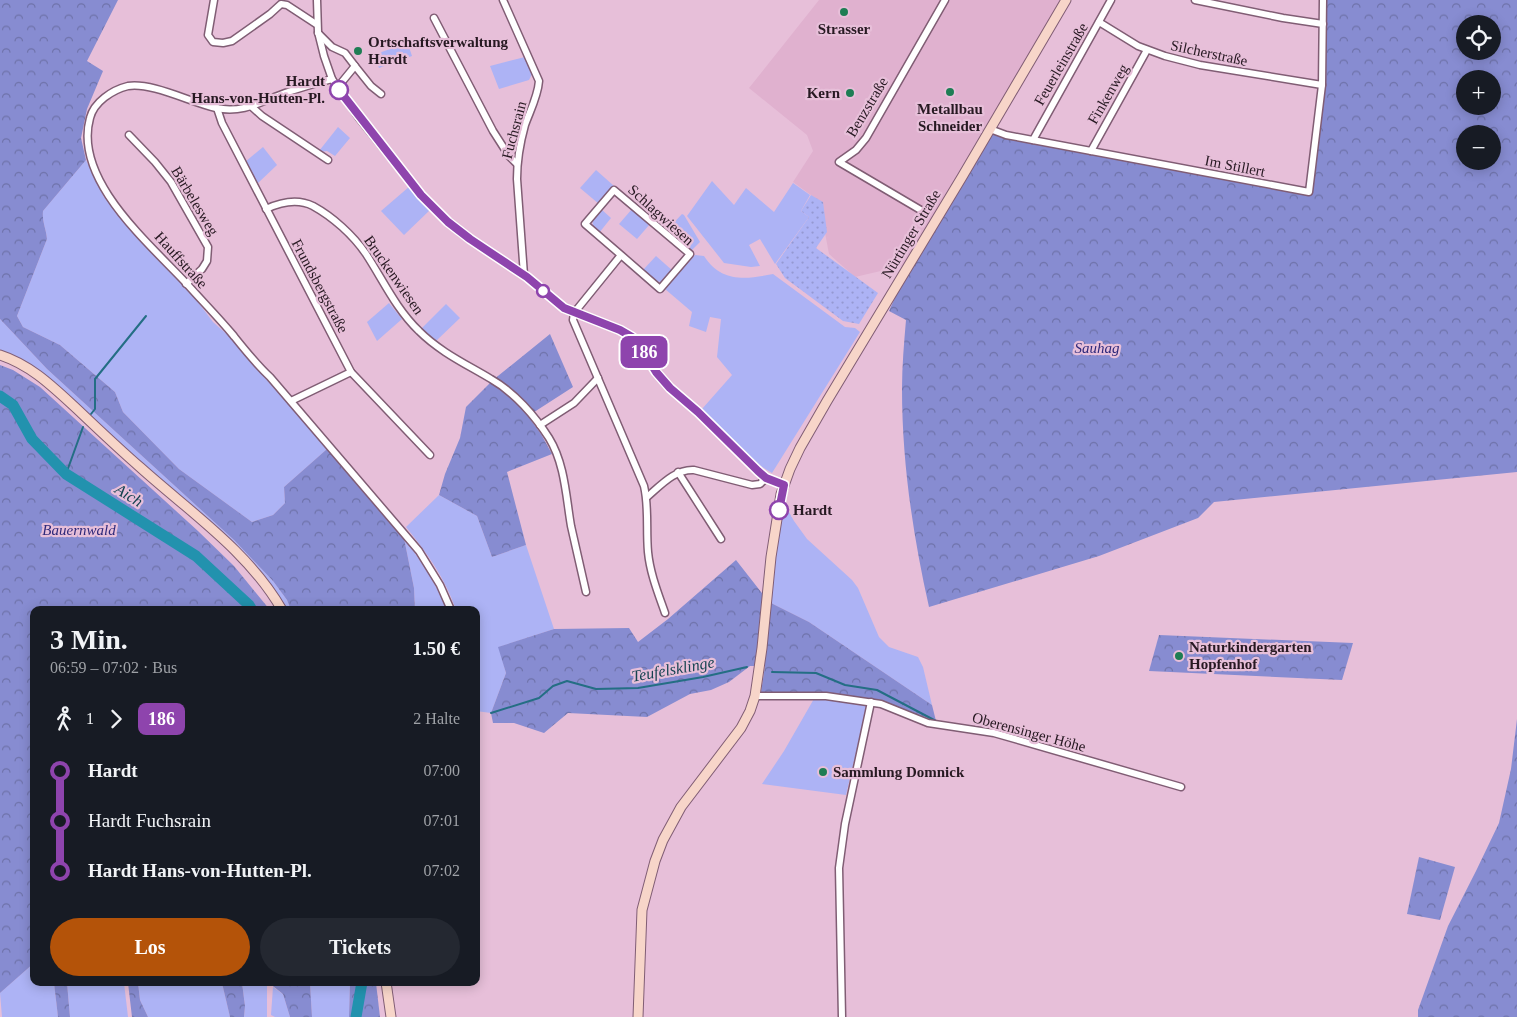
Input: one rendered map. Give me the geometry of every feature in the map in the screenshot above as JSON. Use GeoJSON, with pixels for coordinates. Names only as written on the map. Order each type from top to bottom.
{"type":"FeatureCollection","features":[{"type":"Feature","properties":{"kind":"main road","name":"Nürtinger Straße"},"geometry":{"type":"LineString","coordinates":[[638,1017],[642,910],[655,861],[663,840],[681,807],[741,728],[755,696],[761,657],[768,580],[784,485],[800,448],[823,408],[1066,0]]}},
{"type":"Feature","properties":{"kind":"main road"},"geometry":{"type":"LineString","coordinates":[[0,355],[24,365],[52,386],[141,469],[218,536],[256,573],[279,606]]}},
{"type":"Feature","properties":{"kind":"main road"},"geometry":{"type":"LineString","coordinates":[[387,986],[391,1017]]}},
{"type":"Feature","properties":{"kind":"street"},"geometry":{"type":"LineString","coordinates":[[214,0],[208,35],[213,42],[223,43],[232,41],[281,4],[287,4],[316,24]]}},
{"type":"Feature","properties":{"kind":"street"},"geometry":{"type":"LineString","coordinates":[[317,0],[316,24],[332,79],[337,88],[421,195],[461,233],[524,275],[564,308],[620,330],[632,337],[638,343],[656,372],[670,388],[698,412],[766,478],[784,485]]}},
{"type":"Feature","properties":{"kind":"street","name":"Fuchsrain"},"geometry":{"type":"LineString","coordinates":[[503,0],[539,81],[539,89],[524,127],[517,164],[524,275]]}},
{"type":"Feature","properties":{"kind":"street","name":"Benzstraße"},"geometry":{"type":"LineString","coordinates":[[924,212],[839,162],[856,150],[866,138],[945,0]]}},
{"type":"Feature","properties":{"kind":"street","name":"Feuerleinstraße"},"geometry":{"type":"LineString","coordinates":[[1032,140],[1111,0]]}},
{"type":"Feature","properties":{"kind":"street"},"geometry":{"type":"LineString","coordinates":[[1195,0],[1323,24]]}},
{"type":"Feature","properties":{"kind":"street","name":"Im Stillert"},"geometry":{"type":"LineString","coordinates":[[990,129],[1006,135],[1309,192],[1322,85],[1324,0]]}},
{"type":"Feature","properties":{"kind":"street"},"geometry":{"type":"LineString","coordinates":[[434,18],[493,131],[509,156],[517,164]]}},
{"type":"Feature","properties":{"kind":"street","name":"Silcherstraße"},"geometry":{"type":"LineString","coordinates":[[1099,22],[1147,50],[1200,65],[1322,85]]}},
{"type":"Feature","properties":{"kind":"street"},"geometry":{"type":"LineString","coordinates":[[318,32],[332,47],[344,53],[371,86],[381,94]]}},
{"type":"Feature","properties":{"kind":"street","name":"Finkenweg"},"geometry":{"type":"LineString","coordinates":[[1091,151],[1147,50]]}},
{"type":"Feature","properties":{"kind":"street"},"geometry":{"type":"LineString","coordinates":[[337,88],[355,66]]}},
{"type":"Feature","properties":{"kind":"street","name":"Hauffstraße"},"geometry":{"type":"LineString","coordinates":[[332,79],[287,92],[252,107],[217,108],[153,89],[127,86],[104,98],[92,111],[89,121],[88,148],[92,166],[98,179],[119,210],[291,401],[419,551],[440,585],[449,606]]}},
{"type":"Feature","properties":{"kind":"street"},"geometry":{"type":"LineString","coordinates":[[252,107],[262,116],[328,160]]}},
{"type":"Feature","properties":{"kind":"street","name":"Frundsbergstraße"},"geometry":{"type":"LineString","coordinates":[[217,108],[222,124],[351,372],[430,455]]}},
{"type":"Feature","properties":{"kind":"street","name":"Bärbelesweg"},"geometry":{"type":"LineString","coordinates":[[129,135],[171,182],[208,247],[207,261],[202,269],[186,284]]}},
{"type":"Feature","properties":{"kind":"street","name":"Schlagwiesen"},"geometry":{"type":"LineString","coordinates":[[614,190],[690,254],[660,289],[621,255],[585,224],[614,190]]}},
{"type":"Feature","properties":{"kind":"street","name":"Bruckenwiesen"},"geometry":{"type":"LineString","coordinates":[[266,209],[289,201],[305,203],[342,226],[365,253],[396,306],[419,331],[442,350],[494,380],[526,408],[550,439],[560,465],[586,592]]}},
{"type":"Feature","properties":{"kind":"street"},"geometry":{"type":"LineString","coordinates":[[621,255],[574,313],[572,320],[633,458],[647,497],[648,554],[651,572],[665,612]]}},
{"type":"Feature","properties":{"kind":"street"},"geometry":{"type":"LineString","coordinates":[[291,401],[351,372]]}},
{"type":"Feature","properties":{"kind":"street"},"geometry":{"type":"LineString","coordinates":[[540,425],[574,403],[598,378]]}},
{"type":"Feature","properties":{"kind":"street"},"geometry":{"type":"LineString","coordinates":[[647,497],[678,472],[685,470],[694,470],[752,485],[760,484],[766,478]]}},
{"type":"Feature","properties":{"kind":"street"},"geometry":{"type":"LineString","coordinates":[[678,472],[721,539]]}},
{"type":"Feature","properties":{"kind":"street","name":"Oberensinger Höhe"},"geometry":{"type":"LineString","coordinates":[[755,696],[826,696],[871,702],[892,707],[928,723],[994,733],[1181,787]]}},
{"type":"Feature","properties":{"kind":"street"},"geometry":{"type":"LineString","coordinates":[[842,1017],[839,868],[845,824],[871,702]]}},
{"type":"Feature","properties":{"kind":"shaded area"},"geometry":{"type":"Polygon","coordinates":[[[819,0],[1066,0],[911,262],[902,266],[855,277],[829,254],[819,201],[793,182],[813,151],[807,135],[749,88],[819,0]]]}},
{"type":"Feature","properties":{"kind":"shaded area"},"geometry":{"type":"Polygon","coordinates":[[[396,47],[409,47],[412,56],[379,68],[373,55],[396,47]]]}},
{"type":"Feature","properties":{"kind":"shaded area"},"geometry":{"type":"Polygon","coordinates":[[[525,57],[532,74],[529,80],[499,89],[490,66],[525,57]]]}},
{"type":"Feature","properties":{"kind":"shaded area"},"geometry":{"type":"Polygon","coordinates":[[[338,127],[350,138],[335,156],[327,151],[320,152],[319,151],[338,127]]]}},
{"type":"Feature","properties":{"kind":"shaded area"},"geometry":{"type":"Polygon","coordinates":[[[263,147],[277,165],[257,184],[245,162],[263,147]]]}},
{"type":"Feature","properties":{"kind":"shaded area"},"geometry":{"type":"Polygon","coordinates":[[[86,160],[104,197],[118,214],[192,294],[213,322],[230,337],[327,449],[284,487],[285,503],[273,515],[252,522],[179,469],[123,412],[115,392],[60,345],[23,327],[17,316],[47,239],[43,211],[86,160]]]}},
{"type":"Feature","properties":{"kind":"shaded area"},"geometry":{"type":"Polygon","coordinates":[[[596,170],[614,186],[599,204],[580,188],[596,170]]]}},
{"type":"Feature","properties":{"kind":"shaded area"},"geometry":{"type":"Polygon","coordinates":[[[712,181],[734,205],[746,188],[774,212],[793,183],[810,195],[801,211],[809,217],[775,264],[760,239],[749,245],[760,266],[751,267],[724,263],[687,216],[712,181]]]}},
{"type":"Feature","properties":{"kind":"shaded area"},"geometry":{"type":"Polygon","coordinates":[[[410,186],[430,210],[404,235],[381,211],[410,186]]]}},
{"type":"Feature","properties":{"kind":"shaded area"},"geometry":{"type":"Polygon","coordinates":[[[811,195],[823,202],[827,232],[816,248],[878,293],[859,324],[843,321],[785,278],[776,264],[809,217],[801,211],[811,195]]]}},
{"type":"Feature","properties":{"kind":"shaded area"},"geometry":{"type":"Polygon","coordinates":[[[601,209],[611,218],[599,233],[593,221],[601,209]]]}},
{"type":"Feature","properties":{"kind":"shaded area"},"geometry":{"type":"Polygon","coordinates":[[[632,209],[650,224],[637,239],[619,224],[632,209]]]}},
{"type":"Feature","properties":{"kind":"shaded area"},"geometry":{"type":"Polygon","coordinates":[[[682,214],[700,242],[691,251],[667,230],[682,214]]]}},
{"type":"Feature","properties":{"kind":"shaded area"},"geometry":{"type":"Polygon","coordinates":[[[695,255],[704,256],[718,271],[734,277],[743,278],[773,274],[845,327],[855,328],[860,332],[772,473],[744,452],[702,409],[732,375],[717,357],[721,319],[710,317],[706,332],[689,326],[692,312],[665,289],[695,255]]]}},
{"type":"Feature","properties":{"kind":"shaded area"},"geometry":{"type":"Polygon","coordinates":[[[656,256],[673,271],[661,282],[655,281],[643,270],[656,256]]]}},
{"type":"Feature","properties":{"kind":"shaded area"},"geometry":{"type":"Polygon","coordinates":[[[389,303],[402,319],[377,341],[367,322],[389,303]]]}},
{"type":"Feature","properties":{"kind":"shaded area"},"geometry":{"type":"Polygon","coordinates":[[[446,304],[460,318],[436,341],[421,329],[446,304]]]}},
{"type":"Feature","properties":{"kind":"shaded area"},"geometry":{"type":"Polygon","coordinates":[[[0,319],[47,369],[234,540],[273,581],[289,606],[284,606],[271,586],[57,385],[0,351],[0,319]]]}},
{"type":"Feature","properties":{"kind":"shaded area"},"geometry":{"type":"Polygon","coordinates":[[[439,495],[477,516],[492,557],[526,545],[554,629],[499,647],[506,673],[491,713],[480,712],[480,606],[455,606],[435,566],[406,527],[439,495]]]}},
{"type":"Feature","properties":{"kind":"shaded area"},"geometry":{"type":"Polygon","coordinates":[[[784,503],[807,539],[852,580],[858,588],[879,637],[889,647],[918,657],[923,667],[932,705],[809,622],[769,602],[784,503]]]}},
{"type":"Feature","properties":{"kind":"shaded area"},"geometry":{"type":"Polygon","coordinates":[[[404,538],[428,572],[445,606],[415,606],[414,588],[404,538]]]}},
{"type":"Feature","properties":{"kind":"shaded area"},"geometry":{"type":"Polygon","coordinates":[[[815,697],[867,706],[846,795],[762,784],[784,751],[815,697]]]}},
{"type":"Feature","properties":{"kind":"shaded area"},"geometry":{"type":"Polygon","coordinates":[[[30,967],[30,986],[54,986],[58,1017],[2,1017],[0,993],[30,967]]]}},
{"type":"Feature","properties":{"kind":"shaded area"},"geometry":{"type":"Polygon","coordinates":[[[67,986],[124,986],[128,1017],[70,1017],[67,986]]]}},
{"type":"Feature","properties":{"kind":"shaded area"},"geometry":{"type":"Polygon","coordinates":[[[138,986],[223,986],[230,1017],[148,1017],[140,1000],[138,986]]]}},
{"type":"Feature","properties":{"kind":"shaded area"},"geometry":{"type":"Polygon","coordinates":[[[242,986],[267,986],[267,1017],[244,1017],[245,1006],[242,986]]]}},
{"type":"Feature","properties":{"kind":"shaded area"},"geometry":{"type":"Polygon","coordinates":[[[310,986],[350,986],[349,1017],[312,1017],[310,986]]]}},
{"type":"Feature","properties":{"kind":"shaded area"},"geometry":{"type":"Polygon","coordinates":[[[273,987],[283,994],[290,1017],[275,1017],[271,1015],[273,987]]]}},
{"type":"Feature","properties":{"kind":"green space"},"geometry":{"type":"Polygon","coordinates":[[[0,0],[118,0],[87,61],[103,71],[87,109],[81,138],[86,160],[43,211],[47,239],[17,316],[23,327],[60,345],[115,392],[123,412],[179,469],[252,522],[273,515],[285,503],[284,487],[327,449],[404,538],[414,588],[415,606],[289,606],[273,581],[234,540],[47,369],[0,319],[0,0]]]}},
{"type":"Feature","properties":{"kind":"green space","name":"Sauhag"},"geometry":{"type":"Polygon","coordinates":[[[1323,0],[1517,0],[1517,472],[1214,502],[1198,518],[1099,556],[929,607],[913,526],[906,471],[902,380],[906,320],[889,311],[911,262],[990,129],[1309,192],[1319,113],[1323,0]]]}},
{"type":"Feature","properties":{"kind":"green space"},"geometry":{"type":"Polygon","coordinates":[[[550,334],[573,387],[528,416],[552,454],[507,472],[526,545],[492,557],[477,516],[439,495],[445,474],[460,438],[466,407],[493,380],[550,334]]]}},
{"type":"Feature","properties":{"kind":"green space","name":"Bauernwald"},"geometry":{"type":"Polygon","coordinates":[[[0,365],[13,370],[40,387],[198,531],[234,566],[267,606],[30,606],[30,967],[0,993],[0,365]]]}},
{"type":"Feature","properties":{"kind":"green space"},"geometry":{"type":"Polygon","coordinates":[[[736,560],[769,602],[809,622],[932,705],[936,724],[871,701],[761,692],[765,666],[750,666],[729,682],[711,690],[690,694],[647,717],[568,713],[544,733],[514,723],[493,723],[491,713],[506,673],[498,647],[554,629],[629,628],[638,642],[668,619],[736,560]]]}},
{"type":"Feature","properties":{"kind":"green space"},"geometry":{"type":"Polygon","coordinates":[[[1159,635],[1353,643],[1342,680],[1149,671],[1159,635]]]}},
{"type":"Feature","properties":{"kind":"green space"},"geometry":{"type":"Polygon","coordinates":[[[1517,719],[1517,1017],[1418,1017],[1418,1010],[1448,926],[1499,823],[1511,769],[1517,719]]]}},
{"type":"Feature","properties":{"kind":"green space"},"geometry":{"type":"Polygon","coordinates":[[[1419,857],[1455,867],[1440,920],[1407,914],[1419,857]]]}},
{"type":"Feature","properties":{"kind":"green space"},"geometry":{"type":"Polygon","coordinates":[[[54,986],[67,986],[70,1017],[58,1017],[54,986]]]}},
{"type":"Feature","properties":{"kind":"green space"},"geometry":{"type":"Polygon","coordinates":[[[128,986],[138,986],[140,1000],[148,1017],[132,1017],[128,986]]]}},
{"type":"Feature","properties":{"kind":"green space"},"geometry":{"type":"Polygon","coordinates":[[[223,986],[242,986],[245,1006],[244,1017],[230,1017],[223,986]]]}},
{"type":"Feature","properties":{"kind":"green space"},"geometry":{"type":"Polygon","coordinates":[[[273,986],[310,986],[312,1017],[290,1017],[283,994],[273,986]]]}},
{"type":"Feature","properties":{"kind":"green space"},"geometry":{"type":"Polygon","coordinates":[[[350,986],[376,986],[380,1017],[349,1017],[350,986]]]}},
{"type":"Feature","properties":{"kind":"waterway"},"geometry":{"type":"LineString","coordinates":[[91,414],[95,409],[95,379],[146,316]]}},
{"type":"Feature","properties":{"kind":"waterway","name":"Aich"},"geometry":{"type":"LineString","coordinates":[[0,396],[13,405],[32,439],[66,474],[196,556],[250,606]]}},
{"type":"Feature","properties":{"kind":"waterway"},"geometry":{"type":"LineString","coordinates":[[66,474],[83,427]]}},
{"type":"Feature","properties":{"kind":"waterway","name":"Teufelsklinge"},"geometry":{"type":"LineString","coordinates":[[491,713],[539,698],[553,686],[567,681],[596,689],[638,688],[747,667]]}},
{"type":"Feature","properties":{"kind":"waterway","name":"Teufelsklinge"},"geometry":{"type":"LineString","coordinates":[[772,672],[816,673],[845,685],[877,690],[936,721]]}},
{"type":"Feature","properties":{"kind":"waterway","name":"Aich"},"geometry":{"type":"LineString","coordinates":[[356,1017],[361,986]]}},
{"type":"Feature","properties":{"kind":"bus line","name":"186"},"geometry":{"type":"LineString","coordinates":[[339,90],[421,195],[461,233],[527,277],[564,308],[620,330],[632,337],[647,356],[656,372],[670,388],[698,412],[766,478],[784,485],[779,510]]}},
{"type":"Feature","properties":{"kind":"place","name":"Strasser"},"geometry":{"type":"Point","coordinates":[844,12]}},
{"type":"Feature","properties":{"kind":"place","name":"Ortschaftsverwaltung Hardt"},"geometry":{"type":"Point","coordinates":[358,51]}},
{"type":"Feature","properties":{"kind":"place","name":"Hardt Hans-von-Hutten-Pl."},"geometry":{"type":"Point","coordinates":[339,90]}},
{"type":"Feature","properties":{"kind":"place","name":"Metallbau Schneider"},"geometry":{"type":"Point","coordinates":[950,92]}},
{"type":"Feature","properties":{"kind":"place","name":"Kern"},"geometry":{"type":"Point","coordinates":[850,93]}},
{"type":"Feature","properties":{"kind":"place","name":"Hardt"},"geometry":{"type":"Point","coordinates":[779,510]}},
{"type":"Feature","properties":{"kind":"place","name":"Naturkindergarten Hopfenhof"},"geometry":{"type":"Point","coordinates":[1179,656]}},
{"type":"Feature","properties":{"kind":"place","name":"Sammlung Domnick"},"geometry":{"type":"Point","coordinates":[823,772]}}]}
